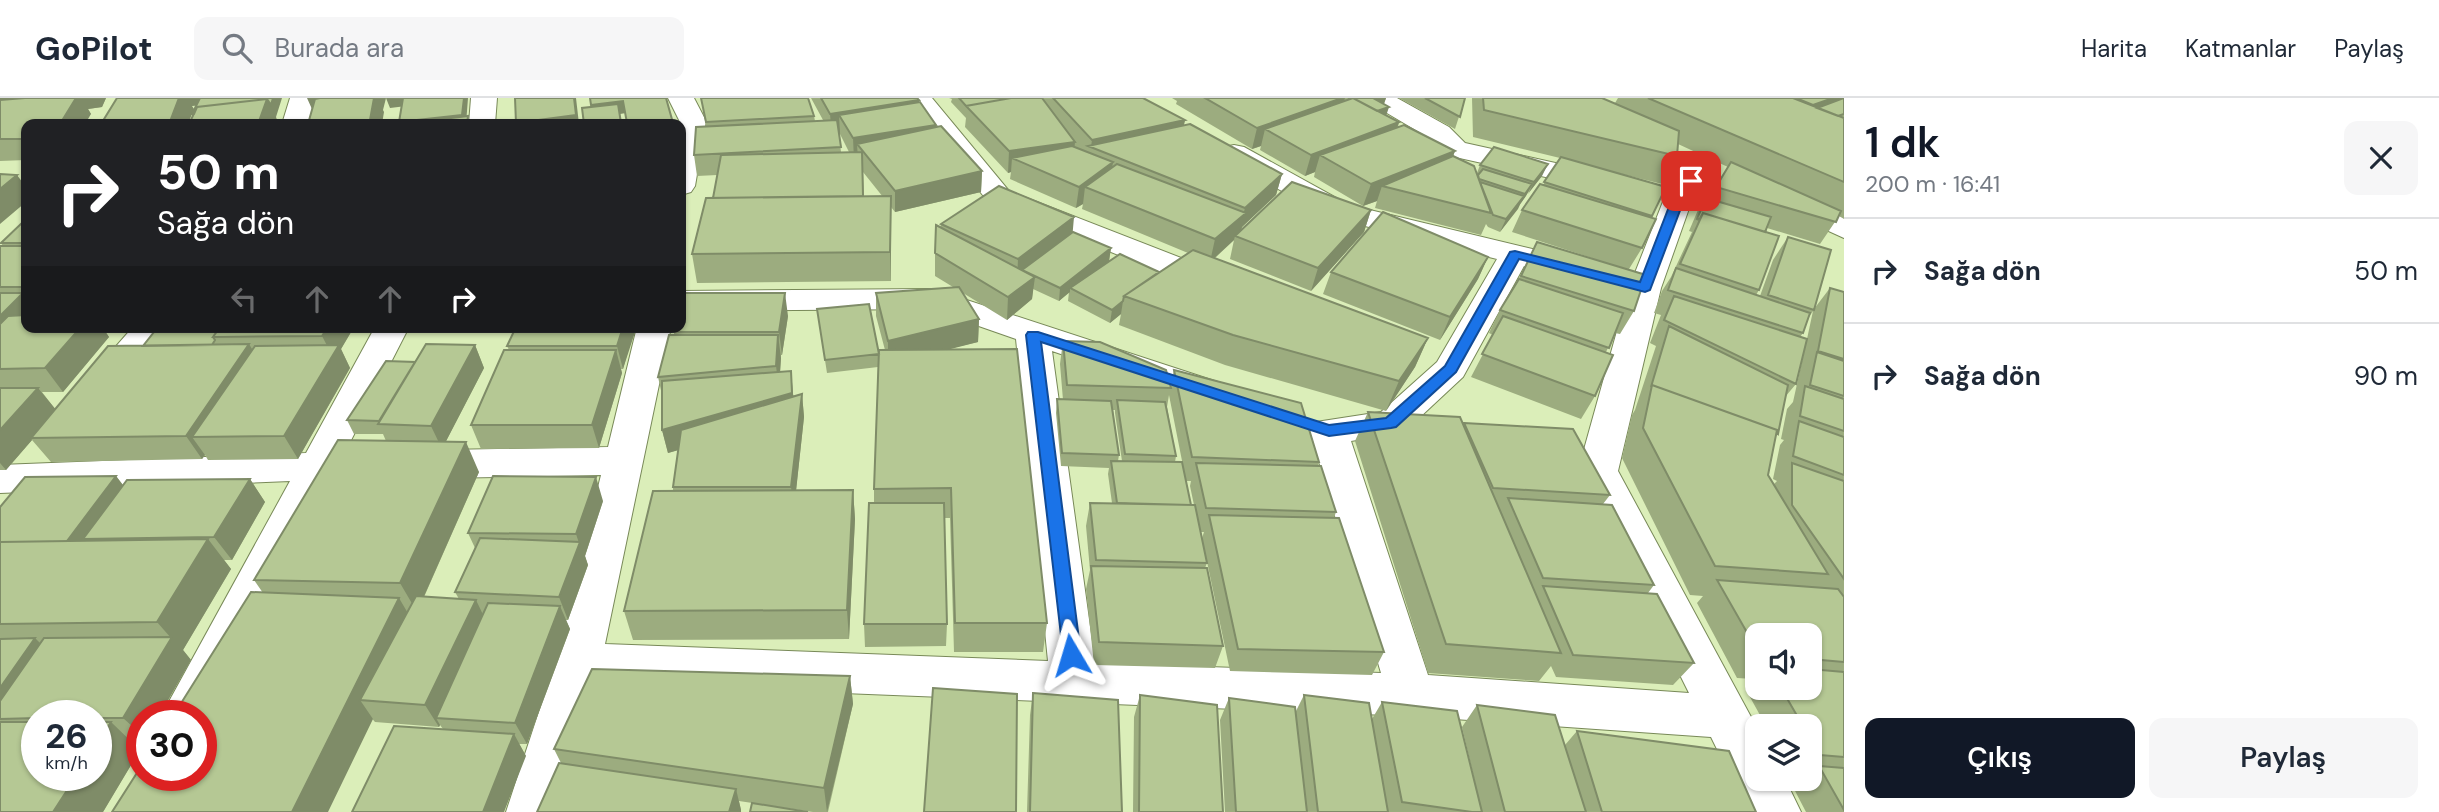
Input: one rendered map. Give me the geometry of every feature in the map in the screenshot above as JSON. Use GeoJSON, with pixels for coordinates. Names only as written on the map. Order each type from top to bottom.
{"type":"FeatureCollection","features":[{"type":"Feature","properties":{"kind":"street"},"geometry":{"type":"LineString","coordinates":[[297,119],[303,98]]}},
{"type":"Feature","properties":{"kind":"street"},"geometry":{"type":"LineString","coordinates":[[482,119],[484,98]]}},
{"type":"Feature","properties":{"kind":"street"},"geometry":{"type":"LineString","coordinates":[[681,98],[692,121],[686,156]]}},
{"type":"Feature","properties":{"kind":"street"},"geometry":{"type":"LineString","coordinates":[[919,98],[999,197],[1244,293]]}},
{"type":"Feature","properties":{"kind":"street"},"geometry":{"type":"LineString","coordinates":[[1379,98],[1440,133],[1456,149],[1652,193],[1704,164]]}},
{"type":"Feature","properties":{"kind":"street"},"geometry":{"type":"LineString","coordinates":[[1207,138],[1339,211],[1567,268]]}},
{"type":"Feature","properties":{"kind":"street"},"geometry":{"type":"LineString","coordinates":[[1762,191],[1844,229]]}},
{"type":"Feature","properties":{"kind":"street"},"geometry":{"type":"LineString","coordinates":[[1652,193],[1632,284],[1598,471],[1745,754]]}},
{"type":"Feature","properties":{"kind":"street"},"geometry":{"type":"LineString","coordinates":[[1410,695],[1316,427],[1391,423],[1438,364],[1515,254]]}},
{"type":"Feature","properties":{"kind":"street"},"geometry":{"type":"LineString","coordinates":[[686,301],[933,299],[1033,335],[1251,406]]}},
{"type":"Feature","properties":{"kind":"street"},"geometry":{"type":"LineString","coordinates":[[82,408],[147,333]]}},
{"type":"Feature","properties":{"kind":"street"},"geometry":{"type":"LineString","coordinates":[[194,700],[389,333]]}},
{"type":"Feature","properties":{"kind":"street"},"geometry":{"type":"LineString","coordinates":[[533,812],[578,663],[653,333]]}},
{"type":"Feature","properties":{"kind":"street"},"geometry":{"type":"LineString","coordinates":[[1033,335],[1074,682]]}},
{"type":"Feature","properties":{"kind":"street"},"geometry":{"type":"LineString","coordinates":[[7,487],[47,448]]}},
{"type":"Feature","properties":{"kind":"street"},"geometry":{"type":"LineString","coordinates":[[7,487],[318,466],[623,461]]}},
{"type":"Feature","properties":{"kind":"street"},"geometry":{"type":"LineString","coordinates":[[578,663],[1410,695],[1726,717]]}},
{"type":"Feature","properties":{"kind":"street"},"geometry":{"type":"LineString","coordinates":[[1764,791],[1775,812]]}},
{"type":"Feature","properties":{"kind":"building"},"geometry":{"type":"Polygon","coordinates":[[[76,98],[63,119],[21,119],[21,139],[0,139],[0,100],[76,98]]]}},
{"type":"Feature","properties":{"kind":"building"},"geometry":{"type":"Polygon","coordinates":[[[117,98],[179,98],[171,119],[104,119],[117,98]]]}},
{"type":"Feature","properties":{"kind":"building"},"geometry":{"type":"Polygon","coordinates":[[[200,98],[273,98],[271,105],[267,99],[197,107],[192,114],[200,98]]]}},
{"type":"Feature","properties":{"kind":"building"},"geometry":{"type":"Polygon","coordinates":[[[374,98],[370,119],[309,119],[315,99],[374,98]]]}},
{"type":"Feature","properties":{"kind":"building"},"geometry":{"type":"Polygon","coordinates":[[[403,98],[464,98],[462,115],[400,119],[403,98]]]}},
{"type":"Feature","properties":{"kind":"building"},"geometry":{"type":"Polygon","coordinates":[[[515,98],[574,98],[576,115],[516,119],[515,98]]]}},
{"type":"Feature","properties":{"kind":"building"},"geometry":{"type":"Polygon","coordinates":[[[590,98],[666,98],[672,119],[626,119],[623,101],[591,105],[590,98]]]}},
{"type":"Feature","properties":{"kind":"building"},"geometry":{"type":"Polygon","coordinates":[[[701,98],[808,98],[814,116],[706,122],[701,98]]]}},
{"type":"Feature","properties":{"kind":"building"},"geometry":{"type":"Polygon","coordinates":[[[821,98],[917,98],[919,100],[830,114],[821,98]]]}},
{"type":"Feature","properties":{"kind":"building"},"geometry":{"type":"Polygon","coordinates":[[[959,98],[1011,98],[966,106],[959,98]]]}},
{"type":"Feature","properties":{"kind":"building"},"geometry":{"type":"Polygon","coordinates":[[[1011,98],[1042,98],[1075,142],[1009,151],[966,106],[1011,98]]]}},
{"type":"Feature","properties":{"kind":"building"},"geometry":{"type":"Polygon","coordinates":[[[1053,98],[1143,98],[1185,120],[1092,140],[1053,98]]]}},
{"type":"Feature","properties":{"kind":"building"},"geometry":{"type":"Polygon","coordinates":[[[1205,98],[1342,98],[1257,128],[1205,98]]]}},
{"type":"Feature","properties":{"kind":"building"},"geometry":{"type":"Polygon","coordinates":[[[1353,98],[1373,98],[1389,107],[1377,111],[1353,98]]]}},
{"type":"Feature","properties":{"kind":"building"},"geometry":{"type":"Polygon","coordinates":[[[1353,98],[1399,122],[1311,155],[1265,129],[1353,98]]]}},
{"type":"Feature","properties":{"kind":"building"},"geometry":{"type":"Polygon","coordinates":[[[1425,98],[1465,98],[1460,117],[1425,98]]]}},
{"type":"Feature","properties":{"kind":"building"},"geometry":{"type":"Polygon","coordinates":[[[1483,98],[1602,98],[1679,131],[1677,156],[1484,110],[1483,98]]]}},
{"type":"Feature","properties":{"kind":"building"},"geometry":{"type":"Polygon","coordinates":[[[1648,98],[1793,98],[1844,118],[1844,182],[1648,98]]]}},
{"type":"Feature","properties":{"kind":"building"},"geometry":{"type":"Polygon","coordinates":[[[1796,98],[1833,98],[1813,105],[1796,98]]]}},
{"type":"Feature","properties":{"kind":"building"},"geometry":{"type":"Polygon","coordinates":[[[1844,98],[1844,114],[1838,116],[1817,108],[1844,98]]]}},
{"type":"Feature","properties":{"kind":"building"},"geometry":{"type":"Polygon","coordinates":[[[267,99],[260,119],[191,119],[197,107],[267,99]]]}},
{"type":"Feature","properties":{"kind":"building"},"geometry":{"type":"Polygon","coordinates":[[[920,102],[936,125],[853,138],[839,115],[920,102]]]}},
{"type":"Feature","properties":{"kind":"building"},"geometry":{"type":"Polygon","coordinates":[[[618,104],[620,119],[583,119],[582,108],[618,104]]]}},
{"type":"Feature","properties":{"kind":"building"},"geometry":{"type":"Polygon","coordinates":[[[468,116],[468,119],[443,119],[468,116]]]}},
{"type":"Feature","properties":{"kind":"building"},"geometry":{"type":"Polygon","coordinates":[[[837,120],[841,147],[694,155],[696,127],[837,120]]]}},
{"type":"Feature","properties":{"kind":"building"},"geometry":{"type":"Polygon","coordinates":[[[1190,124],[1282,174],[1245,208],[1088,146],[1190,124]]]}},
{"type":"Feature","properties":{"kind":"building"},"geometry":{"type":"Polygon","coordinates":[[[1404,125],[1455,151],[1371,184],[1320,155],[1404,125]]]}},
{"type":"Feature","properties":{"kind":"building"},"geometry":{"type":"Polygon","coordinates":[[[941,126],[982,171],[895,191],[857,144],[941,126]]]}},
{"type":"Feature","properties":{"kind":"building"},"geometry":{"type":"Polygon","coordinates":[[[1072,146],[1113,162],[1079,187],[1012,158],[1072,146]]]}},
{"type":"Feature","properties":{"kind":"building"},"geometry":{"type":"Polygon","coordinates":[[[1494,147],[1548,164],[1534,182],[1480,165],[1494,147]]]}},
{"type":"Feature","properties":{"kind":"building"},"geometry":{"type":"Polygon","coordinates":[[[862,152],[863,196],[713,198],[721,155],[862,152]]]}},
{"type":"Feature","properties":{"kind":"building"},"geometry":{"type":"Polygon","coordinates":[[[1453,156],[1474,166],[1491,213],[1382,186],[1453,156]]]}},
{"type":"Feature","properties":{"kind":"building"},"geometry":{"type":"Polygon","coordinates":[[[1561,157],[1666,187],[1652,216],[1544,182],[1561,157]]]}},
{"type":"Feature","properties":{"kind":"building"},"geometry":{"type":"Polygon","coordinates":[[[1731,162],[1841,211],[1836,222],[1716,187],[1731,162]]]}},
{"type":"Feature","properties":{"kind":"building"},"geometry":{"type":"Polygon","coordinates":[[[1117,164],[1246,213],[1215,239],[1085,187],[1117,164]]]}},
{"type":"Feature","properties":{"kind":"building"},"geometry":{"type":"Polygon","coordinates":[[[1483,169],[1532,184],[1525,194],[1479,179],[1478,175],[1483,169]]]}},
{"type":"Feature","properties":{"kind":"building"},"geometry":{"type":"Polygon","coordinates":[[[0,174],[17,175],[0,189],[0,174]]]}},
{"type":"Feature","properties":{"kind":"building"},"geometry":{"type":"Polygon","coordinates":[[[1292,182],[1371,210],[1318,268],[1235,236],[1292,182]]]}},
{"type":"Feature","properties":{"kind":"building"},"geometry":{"type":"Polygon","coordinates":[[[1480,182],[1524,196],[1506,219],[1493,215],[1480,182]]]}},
{"type":"Feature","properties":{"kind":"building"},"geometry":{"type":"Polygon","coordinates":[[[1540,184],[1656,219],[1642,248],[1522,210],[1540,184]]]}},
{"type":"Feature","properties":{"kind":"building"},"geometry":{"type":"Polygon","coordinates":[[[999,186],[1074,217],[1018,259],[941,224],[999,186]]]}},
{"type":"Feature","properties":{"kind":"building"},"geometry":{"type":"Polygon","coordinates":[[[891,196],[890,252],[692,254],[706,198],[891,196]]]}},
{"type":"Feature","properties":{"kind":"building"},"geometry":{"type":"Polygon","coordinates":[[[1706,198],[1771,217],[1765,232],[1703,213],[1699,220],[1697,219],[1706,198]]]}},
{"type":"Feature","properties":{"kind":"building"},"geometry":{"type":"Polygon","coordinates":[[[1383,212],[1488,257],[1450,317],[1331,272],[1383,212]]]}},
{"type":"Feature","properties":{"kind":"building"},"geometry":{"type":"Polygon","coordinates":[[[1703,213],[1779,236],[1759,290],[1680,264],[1703,213]]]}},
{"type":"Feature","properties":{"kind":"building"},"geometry":{"type":"Polygon","coordinates":[[[21,224],[21,243],[1,243],[21,224]]]}},
{"type":"Feature","properties":{"kind":"building"},"geometry":{"type":"Polygon","coordinates":[[[936,225],[1035,277],[1008,297],[935,253],[936,225]]]}},
{"type":"Feature","properties":{"kind":"building"},"geometry":{"type":"Polygon","coordinates":[[[1073,232],[1111,248],[1060,288],[1022,270],[1073,232]]]}},
{"type":"Feature","properties":{"kind":"building"},"geometry":{"type":"Polygon","coordinates":[[[1788,237],[1831,250],[1814,310],[1768,295],[1788,237]]]}},
{"type":"Feature","properties":{"kind":"building"},"geometry":{"type":"Polygon","coordinates":[[[1537,242],[1646,275],[1634,311],[1521,276],[1537,242]]]}},
{"type":"Feature","properties":{"kind":"building"},"geometry":{"type":"Polygon","coordinates":[[[0,246],[21,246],[21,287],[0,287],[0,246]]]}},
{"type":"Feature","properties":{"kind":"building"},"geometry":{"type":"Polygon","coordinates":[[[1193,250],[1428,338],[1399,381],[1233,335],[1124,296],[1193,250]]]}},
{"type":"Feature","properties":{"kind":"building"},"geometry":{"type":"Polygon","coordinates":[[[1120,254],[1159,272],[1124,296],[1123,301],[1112,310],[1070,288],[1120,254]]]}},
{"type":"Feature","properties":{"kind":"building"},"geometry":{"type":"Polygon","coordinates":[[[1676,268],[1810,313],[1803,333],[1668,290],[1676,268]]]}},
{"type":"Feature","properties":{"kind":"building"},"geometry":{"type":"Polygon","coordinates":[[[1519,279],[1623,313],[1609,348],[1500,310],[1519,279]]]}},
{"type":"Feature","properties":{"kind":"building"},"geometry":{"type":"Polygon","coordinates":[[[959,287],[979,319],[888,341],[876,293],[959,287]]]}},
{"type":"Feature","properties":{"kind":"building"},"geometry":{"type":"Polygon","coordinates":[[[1830,288],[1844,292],[1844,359],[1818,351],[1830,288]]]}},
{"type":"Feature","properties":{"kind":"building"},"geometry":{"type":"Polygon","coordinates":[[[0,293],[21,293],[21,295],[0,316],[0,293]]]}},
{"type":"Feature","properties":{"kind":"building"},"geometry":{"type":"Polygon","coordinates":[[[686,293],[785,293],[779,332],[686,332],[686,293]]]}},
{"type":"Feature","properties":{"kind":"building"},"geometry":{"type":"Polygon","coordinates":[[[1674,296],[1807,339],[1796,384],[1664,320],[1674,296]]]}},
{"type":"Feature","properties":{"kind":"building"},"geometry":{"type":"Polygon","coordinates":[[[869,304],[879,354],[825,360],[817,309],[869,304]]]}},
{"type":"Feature","properties":{"kind":"building"},"geometry":{"type":"Polygon","coordinates":[[[21,315],[21,333],[76,333],[45,368],[0,369],[0,324],[8,316],[21,315]]]}},
{"type":"Feature","properties":{"kind":"building"},"geometry":{"type":"Polygon","coordinates":[[[1503,316],[1613,355],[1595,396],[1482,354],[1503,316]]]}},
{"type":"Feature","properties":{"kind":"building"},"geometry":{"type":"Polygon","coordinates":[[[1669,326],[1788,385],[1778,434],[1777,430],[1652,385],[1651,387],[1669,326]]]}},
{"type":"Feature","properties":{"kind":"building"},"geometry":{"type":"Polygon","coordinates":[[[153,333],[216,333],[212,345],[143,346],[153,333]]]}},
{"type":"Feature","properties":{"kind":"building"},"geometry":{"type":"Polygon","coordinates":[[[216,333],[324,333],[322,336],[213,337],[216,333]]]}},
{"type":"Feature","properties":{"kind":"building"},"geometry":{"type":"Polygon","coordinates":[[[513,333],[621,333],[617,346],[507,346],[513,333]]]}},
{"type":"Feature","properties":{"kind":"building"},"geometry":{"type":"Polygon","coordinates":[[[669,335],[778,335],[776,366],[658,377],[669,335]]]}},
{"type":"Feature","properties":{"kind":"building"},"geometry":{"type":"Polygon","coordinates":[[[1063,341],[1100,342],[1166,370],[1171,388],[1067,385],[1063,341]]]}},
{"type":"Feature","properties":{"kind":"building"},"geometry":{"type":"Polygon","coordinates":[[[249,344],[186,436],[31,438],[108,346],[249,344]]]}},
{"type":"Feature","properties":{"kind":"building"},"geometry":{"type":"Polygon","coordinates":[[[426,344],[475,345],[431,426],[378,424],[426,344]]]}},
{"type":"Feature","properties":{"kind":"building"},"geometry":{"type":"Polygon","coordinates":[[[339,345],[284,436],[192,437],[255,346],[339,345]]]}},
{"type":"Feature","properties":{"kind":"building"},"geometry":{"type":"Polygon","coordinates":[[[1017,349],[1047,623],[955,623],[951,488],[874,489],[879,350],[1017,349]]]}},
{"type":"Feature","properties":{"kind":"building"},"geometry":{"type":"Polygon","coordinates":[[[504,350],[616,350],[592,425],[471,425],[504,350]]]}},
{"type":"Feature","properties":{"kind":"building"},"geometry":{"type":"Polygon","coordinates":[[[1817,352],[1844,361],[1844,396],[1810,385],[1817,352]]]}},
{"type":"Feature","properties":{"kind":"building"},"geometry":{"type":"Polygon","coordinates":[[[386,361],[415,362],[379,421],[347,420],[386,361]]]}},
{"type":"Feature","properties":{"kind":"building"},"geometry":{"type":"Polygon","coordinates":[[[1174,370],[1301,403],[1319,462],[1192,457],[1174,370]]]}},
{"type":"Feature","properties":{"kind":"building"},"geometry":{"type":"Polygon","coordinates":[[[791,371],[792,393],[662,430],[662,381],[791,371]]]}},
{"type":"Feature","properties":{"kind":"building"},"geometry":{"type":"Polygon","coordinates":[[[1652,385],[1777,430],[1768,475],[1828,574],[1715,566],[1643,428],[1652,385]]]}},
{"type":"Feature","properties":{"kind":"building"},"geometry":{"type":"Polygon","coordinates":[[[1805,386],[1844,399],[1844,431],[1800,416],[1805,386]]]}},
{"type":"Feature","properties":{"kind":"building"},"geometry":{"type":"Polygon","coordinates":[[[0,388],[38,388],[0,430],[0,388]]]}},
{"type":"Feature","properties":{"kind":"building"},"geometry":{"type":"Polygon","coordinates":[[[802,394],[791,487],[673,487],[681,430],[802,394]]]}},
{"type":"Feature","properties":{"kind":"building"},"geometry":{"type":"Polygon","coordinates":[[[1057,399],[1111,401],[1119,455],[1062,453],[1057,399]]]}},
{"type":"Feature","properties":{"kind":"building"},"geometry":{"type":"Polygon","coordinates":[[[1117,400],[1165,402],[1176,456],[1125,454],[1117,400]]]}},
{"type":"Feature","properties":{"kind":"building"},"geometry":{"type":"Polygon","coordinates":[[[1368,412],[1460,417],[1561,653],[1446,644],[1368,412]]]}},
{"type":"Feature","properties":{"kind":"building"},"geometry":{"type":"Polygon","coordinates":[[[1799,421],[1844,437],[1844,475],[1793,456],[1799,421]]]}},
{"type":"Feature","properties":{"kind":"building"},"geometry":{"type":"Polygon","coordinates":[[[1464,423],[1573,429],[1610,495],[1493,488],[1464,423]]]}},
{"type":"Feature","properties":{"kind":"building"},"geometry":{"type":"Polygon","coordinates":[[[338,440],[466,442],[400,583],[254,580],[338,440]]]}},
{"type":"Feature","properties":{"kind":"building"},"geometry":{"type":"Polygon","coordinates":[[[1111,461],[1182,462],[1191,505],[1117,503],[1111,461]]]}},
{"type":"Feature","properties":{"kind":"building"},"geometry":{"type":"Polygon","coordinates":[[[1196,463],[1321,466],[1336,512],[1206,508],[1196,463]]]}},
{"type":"Feature","properties":{"kind":"building"},"geometry":{"type":"Polygon","coordinates":[[[1792,463],[1844,481],[1844,579],[1792,505],[1792,463]]]}},
{"type":"Feature","properties":{"kind":"building"},"geometry":{"type":"Polygon","coordinates":[[[116,476],[67,541],[0,542],[0,507],[25,477],[116,476]]]}},
{"type":"Feature","properties":{"kind":"building"},"geometry":{"type":"Polygon","coordinates":[[[493,476],[596,477],[576,534],[468,533],[493,476]]]}},
{"type":"Feature","properties":{"kind":"building"},"geometry":{"type":"Polygon","coordinates":[[[250,479],[214,537],[83,539],[127,480],[250,479]]]}},
{"type":"Feature","properties":{"kind":"building"},"geometry":{"type":"Polygon","coordinates":[[[853,490],[847,610],[624,611],[653,491],[853,490]]]}},
{"type":"Feature","properties":{"kind":"building"},"geometry":{"type":"Polygon","coordinates":[[[1508,498],[1612,505],[1654,585],[1543,578],[1508,498]]]}},
{"type":"Feature","properties":{"kind":"building"},"geometry":{"type":"Polygon","coordinates":[[[869,503],[944,503],[947,624],[864,624],[869,503]]]}},
{"type":"Feature","properties":{"kind":"building"},"geometry":{"type":"Polygon","coordinates":[[[1090,503],[1195,505],[1207,563],[1096,560],[1090,503]]]}},
{"type":"Feature","properties":{"kind":"building"},"geometry":{"type":"Polygon","coordinates":[[[1209,515],[1339,518],[1384,652],[1238,649],[1209,515]]]}},
{"type":"Feature","properties":{"kind":"building"},"geometry":{"type":"Polygon","coordinates":[[[480,538],[580,542],[559,597],[455,592],[480,538]]]}},
{"type":"Feature","properties":{"kind":"building"},"geometry":{"type":"Polygon","coordinates":[[[208,539],[157,622],[0,624],[0,542],[208,539]]]}},
{"type":"Feature","properties":{"kind":"building"},"geometry":{"type":"Polygon","coordinates":[[[1091,566],[1207,568],[1223,646],[1099,642],[1091,566]]]}},
{"type":"Feature","properties":{"kind":"building"},"geometry":{"type":"Polygon","coordinates":[[[1717,580],[1838,589],[1844,597],[1844,662],[1822,660],[1822,623],[1745,623],[1745,629],[1717,580]]]}},
{"type":"Feature","properties":{"kind":"building"},"geometry":{"type":"Polygon","coordinates":[[[1543,586],[1657,594],[1694,663],[1573,655],[1543,586]]]}},
{"type":"Feature","properties":{"kind":"building"},"geometry":{"type":"Polygon","coordinates":[[[251,592],[399,598],[292,812],[112,812],[126,790],[217,791],[217,700],[183,700],[251,592]]]}},
{"type":"Feature","properties":{"kind":"building"},"geometry":{"type":"Polygon","coordinates":[[[416,596],[476,600],[425,705],[360,700],[416,596]]]}},
{"type":"Feature","properties":{"kind":"building"},"geometry":{"type":"Polygon","coordinates":[[[488,603],[560,606],[515,723],[436,718],[488,603]]]}},
{"type":"Feature","properties":{"kind":"building"},"geometry":{"type":"Polygon","coordinates":[[[172,637],[134,700],[126,700],[126,713],[123,718],[112,718],[112,700],[21,700],[21,718],[0,719],[0,701],[44,638],[172,637]]]}},
{"type":"Feature","properties":{"kind":"building"},"geometry":{"type":"Polygon","coordinates":[[[35,638],[0,688],[0,639],[35,638]]]}},
{"type":"Feature","properties":{"kind":"building"},"geometry":{"type":"Polygon","coordinates":[[[592,669],[850,676],[824,788],[554,749],[592,669]]]}},
{"type":"Feature","properties":{"kind":"building"},"geometry":{"type":"Polygon","coordinates":[[[1822,670],[1844,672],[1844,757],[1822,755],[1822,714],[1796,714],[1788,700],[1822,700],[1822,670]]]}},
{"type":"Feature","properties":{"kind":"building"},"geometry":{"type":"Polygon","coordinates":[[[933,688],[1017,694],[1016,812],[924,812],[933,688]]]}},
{"type":"Feature","properties":{"kind":"building"},"geometry":{"type":"Polygon","coordinates":[[[1033,693],[1118,700],[1122,812],[1030,812],[1033,693]]]}},
{"type":"Feature","properties":{"kind":"building"},"geometry":{"type":"Polygon","coordinates":[[[1140,695],[1217,705],[1223,812],[1139,812],[1140,695]]]}},
{"type":"Feature","properties":{"kind":"building"},"geometry":{"type":"Polygon","coordinates":[[[1304,695],[1369,703],[1388,812],[1318,812],[1304,695]]]}},
{"type":"Feature","properties":{"kind":"building"},"geometry":{"type":"Polygon","coordinates":[[[1229,698],[1295,707],[1307,812],[1236,812],[1229,698]]]}},
{"type":"Feature","properties":{"kind":"building"},"geometry":{"type":"Polygon","coordinates":[[[1382,702],[1457,711],[1482,812],[1402,802],[1382,702]]]}},
{"type":"Feature","properties":{"kind":"building"},"geometry":{"type":"Polygon","coordinates":[[[1477,705],[1555,715],[1586,812],[1505,812],[1477,705]]]}},
{"type":"Feature","properties":{"kind":"building"},"geometry":{"type":"Polygon","coordinates":[[[0,722],[21,722],[21,791],[67,791],[53,812],[0,812],[0,722]]]}},
{"type":"Feature","properties":{"kind":"building"},"geometry":{"type":"Polygon","coordinates":[[[394,726],[514,734],[483,812],[352,812],[394,726]]]}},
{"type":"Feature","properties":{"kind":"building"},"geometry":{"type":"Polygon","coordinates":[[[1577,731],[1729,751],[1756,812],[1602,812],[1577,731]]]}},
{"type":"Feature","properties":{"kind":"building"},"geometry":{"type":"Polygon","coordinates":[[[559,763],[736,789],[729,812],[537,812],[559,763]]]}},
{"type":"Feature","properties":{"kind":"building"},"geometry":{"type":"Polygon","coordinates":[[[1822,766],[1844,768],[1844,810],[1822,771],[1822,766]]]}},
{"type":"Feature","properties":{"kind":"building"},"geometry":{"type":"Polygon","coordinates":[[[752,803],[808,812],[750,812],[752,803]]]}},
{"type":"Feature","properties":{"kind":"route"},"geometry":{"type":"LineString","coordinates":[[1071,655],[1033,335],[1329,431],[1391,423],[1451,369],[1515,254],[1645,288],[1678,199],[1691,181]]}}]}
